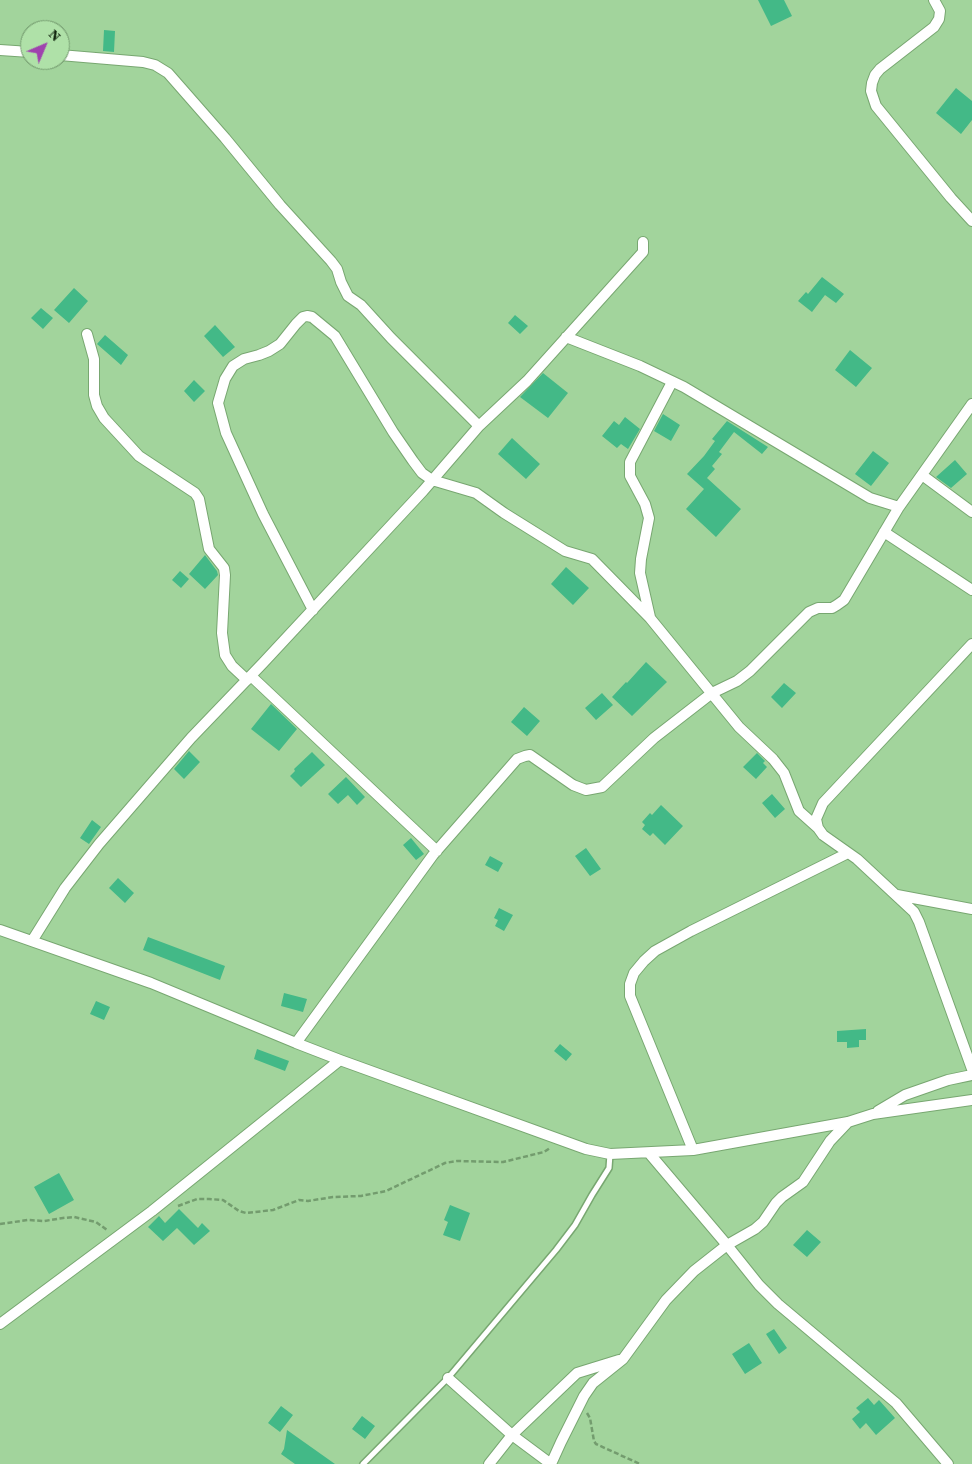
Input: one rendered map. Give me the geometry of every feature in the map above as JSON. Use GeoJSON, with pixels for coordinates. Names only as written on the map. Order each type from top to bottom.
{"type":"FeatureCollection","features":[{"type":"Feature","properties":{"kind":"street"},"geometry":{"type":"LineString","coordinates":[[934,0],[940,11],[939,19],[934,27],[880,69],[875,75],[871,91],[876,106],[951,198],[972,220]]}},
{"type":"Feature","properties":{"kind":"street"},"geometry":{"type":"LineString","coordinates":[[0,50],[20,51]]}},
{"type":"Feature","properties":{"kind":"street"},"geometry":{"type":"LineString","coordinates":[[70,56],[155,64],[168,73],[280,205],[331,261],[337,269],[348,296],[361,305],[479,426]]}},
{"type":"Feature","properties":{"kind":"street"},"geometry":{"type":"LineString","coordinates":[[32,942],[65,888],[99,844],[191,738],[432,480],[479,426],[528,381],[643,252],[644,242]]}},
{"type":"Feature","properties":{"kind":"street"},"geometry":{"type":"LineString","coordinates":[[312,610],[263,514],[226,433],[218,402],[225,379],[233,366],[244,359],[270,351],[280,344],[302,317],[307,316],[312,317],[335,336],[412,461],[422,473],[432,480],[476,493],[504,513],[566,551],[592,559],[650,618],[739,726],[778,766],[784,774],[799,811],[818,828],[823,836],[857,860],[914,912],[972,1069]]}},
{"type":"Feature","properties":{"kind":"street"},"geometry":{"type":"LineString","coordinates":[[87,334],[94,359],[94,396],[104,418],[139,456],[200,499],[209,549],[224,568],[222,633],[225,655],[232,666],[249,678],[436,851]]}},
{"type":"Feature","properties":{"kind":"street"},"geometry":{"type":"LineString","coordinates":[[566,337],[640,366],[684,386],[870,498],[899,507]]}},
{"type":"Feature","properties":{"kind":"street"},"geometry":{"type":"LineString","coordinates":[[650,618],[640,573],[649,518],[645,504],[630,476],[630,462],[672,382]]}},
{"type":"Feature","properties":{"kind":"street"},"geometry":{"type":"LineString","coordinates":[[296,1043],[436,851],[517,759],[530,755],[573,784],[586,790],[602,787],[654,738],[712,693],[737,681],[750,671],[809,612],[818,608],[832,608],[844,600],[899,507],[972,404]]}},
{"type":"Feature","properties":{"kind":"street"},"geometry":{"type":"LineString","coordinates":[[922,475],[972,512]]}},
{"type":"Feature","properties":{"kind":"street"},"geometry":{"type":"LineString","coordinates":[[884,532],[972,590]]}},
{"type":"Feature","properties":{"kind":"street"},"geometry":{"type":"LineString","coordinates":[[818,828],[816,819],[823,803],[972,644]]}},
{"type":"Feature","properties":{"kind":"street"},"geometry":{"type":"LineString","coordinates":[[693,1150],[630,996],[630,984],[634,973],[655,951],[691,931],[848,854]]}},
{"type":"Feature","properties":{"kind":"street"},"geometry":{"type":"LineString","coordinates":[[896,895],[972,909]]}},
{"type":"Feature","properties":{"kind":"street"},"geometry":{"type":"LineString","coordinates":[[0,930],[151,983],[340,1060],[586,1149],[610,1154],[693,1150],[848,1122],[873,1114],[972,1100]]}},
{"type":"Feature","properties":{"kind":"street"},"geometry":{"type":"LineString","coordinates":[[0,1324],[119,1237],[340,1060]]}},
{"type":"Feature","properties":{"kind":"street"},"geometry":{"type":"LineString","coordinates":[[873,1114],[905,1095],[948,1080],[972,1075]]}},
{"type":"Feature","properties":{"kind":"street"},"geometry":{"type":"LineString","coordinates":[[448,1378],[512,1435],[551,1464],[581,1403],[593,1384],[623,1358],[666,1300],[694,1271],[727,1244],[756,1229],[782,1197],[803,1182],[825,1148],[848,1122]]}},
{"type":"Feature","properties":{"kind":"street"},"geometry":{"type":"LineString","coordinates":[[649,1153],[727,1244],[759,1285],[778,1304],[896,1402],[948,1464]]}},
{"type":"Feature","properties":{"kind":"street"},"geometry":{"type":"LineString","coordinates":[[489,1464],[512,1435],[577,1373],[623,1358]]}},
{"type":"Feature","properties":{"kind":"lane"},"geometry":{"type":"LineString","coordinates":[[363,1464],[448,1378],[556,1250],[575,1225],[609,1168],[610,1154]]}},
{"type":"Feature","properties":{"kind":"path"},"geometry":{"type":"LineString","coordinates":[[172,1208],[188,1201],[209,1199],[223,1200],[239,1212],[246,1213],[273,1210],[299,1200],[308,1201],[334,1197],[361,1196],[386,1191],[445,1163],[456,1160],[503,1162],[544,1152],[564,1141]]}},
{"type":"Feature","properties":{"kind":"path"},"geometry":{"type":"LineString","coordinates":[[0,1224],[74,1217],[96,1222],[119,1237]]}},
{"type":"Feature","properties":{"kind":"path"},"geometry":{"type":"LineString","coordinates":[[581,1403],[590,1418],[594,1442],[640,1464]]}},
{"type":"Feature","properties":{"kind":"building"},"geometry":{"type":"Polygon","coordinates":[[[758,0],[784,0],[792,16],[771,26],[758,0]]]}},
{"type":"Feature","properties":{"kind":"building"},"geometry":{"type":"Polygon","coordinates":[[[104,30],[115,31],[114,52],[103,51],[104,30]]]}},
{"type":"Feature","properties":{"kind":"building"},"geometry":{"type":"Polygon","coordinates":[[[956,88],[972,101],[972,120],[961,134],[936,113],[956,88]]]}},
{"type":"Feature","properties":{"kind":"building"},"geometry":{"type":"Polygon","coordinates":[[[822,277],[844,294],[836,303],[825,295],[812,312],[798,301],[806,292],[808,294],[822,277]]]}},
{"type":"Feature","properties":{"kind":"building"},"geometry":{"type":"Polygon","coordinates":[[[74,288],[88,301],[69,323],[54,310],[74,288]]]}},
{"type":"Feature","properties":{"kind":"building"},"geometry":{"type":"Polygon","coordinates":[[[41,308],[53,318],[43,329],[31,318],[41,308]]]}},
{"type":"Feature","properties":{"kind":"building"},"geometry":{"type":"Polygon","coordinates":[[[515,315],[528,326],[520,334],[508,323],[515,315]]]}},
{"type":"Feature","properties":{"kind":"building"},"geometry":{"type":"Polygon","coordinates":[[[215,325],[235,347],[223,357],[204,336],[215,325]]]}},
{"type":"Feature","properties":{"kind":"building"},"geometry":{"type":"Polygon","coordinates":[[[105,335],[128,355],[121,365],[97,344],[105,335]]]}},
{"type":"Feature","properties":{"kind":"building"},"geometry":{"type":"Polygon","coordinates":[[[850,350],[872,368],[856,387],[835,370],[850,350]]]}},
{"type":"Feature","properties":{"kind":"building"},"geometry":{"type":"Polygon","coordinates":[[[543,373],[568,393],[548,418],[520,397],[543,373]]]}},
{"type":"Feature","properties":{"kind":"building"},"geometry":{"type":"Polygon","coordinates":[[[194,380],[205,391],[194,402],[184,391],[194,380]]]}},
{"type":"Feature","properties":{"kind":"building"},"geometry":{"type":"Polygon","coordinates":[[[663,414],[680,425],[671,441],[654,431],[663,414]]]}},
{"type":"Feature","properties":{"kind":"building"},"geometry":{"type":"Polygon","coordinates":[[[625,417],[640,429],[628,449],[621,444],[617,448],[602,436],[614,421],[619,425],[625,417]]]}},
{"type":"Feature","properties":{"kind":"building"},"geometry":{"type":"Polygon","coordinates":[[[727,421],[768,447],[762,454],[734,432],[719,452],[722,454],[712,466],[715,469],[707,478],[741,509],[716,537],[686,509],[704,489],[687,474],[704,456],[715,441],[712,439],[727,421]]]}},
{"type":"Feature","properties":{"kind":"building"},"geometry":{"type":"Polygon","coordinates":[[[512,438],[540,464],[526,479],[498,454],[512,438]]]}},
{"type":"Feature","properties":{"kind":"building"},"geometry":{"type":"Polygon","coordinates":[[[873,451],[889,463],[871,486],[855,474],[873,451]]]}},
{"type":"Feature","properties":{"kind":"building"},"geometry":{"type":"Polygon","coordinates":[[[955,460],[967,474],[951,488],[936,477],[955,460]]]}},
{"type":"Feature","properties":{"kind":"building"},"geometry":{"type":"Polygon","coordinates":[[[205,555],[218,575],[205,589],[189,574],[205,555]]]}},
{"type":"Feature","properties":{"kind":"building"},"geometry":{"type":"Polygon","coordinates":[[[566,567],[589,588],[573,605],[551,584],[566,567]]]}},
{"type":"Feature","properties":{"kind":"building"},"geometry":{"type":"Polygon","coordinates":[[[180,571],[189,579],[181,588],[172,580],[180,571]]]}},
{"type":"Feature","properties":{"kind":"building"},"geometry":{"type":"Polygon","coordinates":[[[646,662],[667,682],[632,716],[612,697],[646,662]]]}},
{"type":"Feature","properties":{"kind":"building"},"geometry":{"type":"Polygon","coordinates":[[[784,683],[796,693],[782,708],[771,697],[784,683]]]}},
{"type":"Feature","properties":{"kind":"building"},"geometry":{"type":"Polygon","coordinates":[[[602,693],[613,705],[596,720],[585,708],[602,693]]]}},
{"type":"Feature","properties":{"kind":"building"},"geometry":{"type":"Polygon","coordinates":[[[271,704],[297,729],[279,751],[251,729],[271,704]]]}},
{"type":"Feature","properties":{"kind":"building"},"geometry":{"type":"Polygon","coordinates":[[[524,707],[540,721],[527,736],[511,722],[524,707]]]}},
{"type":"Feature","properties":{"kind":"building"},"geometry":{"type":"Polygon","coordinates":[[[189,751],[200,762],[184,779],[174,769],[189,751]]]}},
{"type":"Feature","properties":{"kind":"building"},"geometry":{"type":"Polygon","coordinates":[[[312,752],[325,765],[301,787],[290,776],[295,771],[294,769],[312,752]]]}},
{"type":"Feature","properties":{"kind":"building"},"geometry":{"type":"Polygon","coordinates":[[[757,753],[765,761],[763,763],[767,767],[756,779],[743,767],[757,753]]]}},
{"type":"Feature","properties":{"kind":"building"},"geometry":{"type":"Polygon","coordinates":[[[346,777],[365,797],[357,805],[348,795],[338,804],[328,794],[346,777]]]}},
{"type":"Feature","properties":{"kind":"building"},"geometry":{"type":"Polygon","coordinates":[[[772,794],[785,809],[775,818],[762,803],[772,794]]]}},
{"type":"Feature","properties":{"kind":"building"},"geometry":{"type":"Polygon","coordinates":[[[661,805],[683,826],[665,845],[653,833],[650,836],[642,829],[645,825],[642,822],[661,805]]]}},
{"type":"Feature","properties":{"kind":"building"},"geometry":{"type":"Polygon","coordinates":[[[92,820],[101,827],[89,844],[80,838],[92,820]]]}},
{"type":"Feature","properties":{"kind":"building"},"geometry":{"type":"Polygon","coordinates":[[[411,838],[424,854],[416,860],[403,845],[411,838]]]}},
{"type":"Feature","properties":{"kind":"building"},"geometry":{"type":"Polygon","coordinates":[[[586,848],[601,869],[590,876],[575,856],[586,848]]]}},
{"type":"Feature","properties":{"kind":"building"},"geometry":{"type":"Polygon","coordinates":[[[490,856],[503,863],[498,872],[485,865],[490,856]]]}},
{"type":"Feature","properties":{"kind":"building"},"geometry":{"type":"Polygon","coordinates":[[[118,878],[134,893],[125,903],[109,888],[118,878]]]}},
{"type":"Feature","properties":{"kind":"building"},"geometry":{"type":"Polygon","coordinates":[[[499,908],[513,915],[504,931],[495,926],[498,920],[494,918],[499,908]]]}},
{"type":"Feature","properties":{"kind":"building"},"geometry":{"type":"Polygon","coordinates":[[[148,937],[225,966],[220,980],[143,950],[148,937]]]}},
{"type":"Feature","properties":{"kind":"building"},"geometry":{"type":"Polygon","coordinates":[[[284,993],[307,999],[303,1012],[281,1006],[284,993]]]}},
{"type":"Feature","properties":{"kind":"building"},"geometry":{"type":"Polygon","coordinates":[[[96,1001],[110,1007],[104,1020],[90,1014],[96,1001]]]}},
{"type":"Feature","properties":{"kind":"building"},"geometry":{"type":"Polygon","coordinates":[[[866,1029],[866,1040],[859,1040],[859,1047],[847,1048],[847,1042],[837,1042],[837,1031],[866,1029]]]}},
{"type":"Feature","properties":{"kind":"building"},"geometry":{"type":"Polygon","coordinates":[[[560,1044],[572,1054],[566,1061],[554,1051],[560,1044]]]}},
{"type":"Feature","properties":{"kind":"building"},"geometry":{"type":"Polygon","coordinates":[[[257,1049],[289,1061],[285,1071],[254,1059],[257,1049]]]}},
{"type":"Feature","properties":{"kind":"building"},"geometry":{"type":"Polygon","coordinates":[[[59,1173],[74,1200],[49,1214],[34,1187],[59,1173]]]}},
{"type":"Feature","properties":{"kind":"building"},"geometry":{"type":"Polygon","coordinates":[[[450,1205],[470,1213],[460,1241],[443,1235],[448,1222],[444,1220],[450,1205]]]}},
{"type":"Feature","properties":{"kind":"building"},"geometry":{"type":"Polygon","coordinates":[[[179,1209],[198,1228],[202,1223],[210,1231],[194,1245],[177,1228],[163,1241],[148,1227],[159,1216],[165,1223],[179,1209]]]}},
{"type":"Feature","properties":{"kind":"building"},"geometry":{"type":"Polygon","coordinates":[[[807,1230],[821,1242],[807,1257],[793,1245],[807,1230]]]}},
{"type":"Feature","properties":{"kind":"building"},"geometry":{"type":"Polygon","coordinates":[[[774,1329],[787,1348],[779,1354],[766,1334],[774,1329]]]}},
{"type":"Feature","properties":{"kind":"building"},"geometry":{"type":"Polygon","coordinates":[[[749,1343],[762,1363],[745,1374],[732,1354],[749,1343]]]}},
{"type":"Feature","properties":{"kind":"building"},"geometry":{"type":"Polygon","coordinates":[[[868,1398],[874,1405],[879,1400],[895,1418],[876,1435],[866,1423],[860,1429],[852,1419],[860,1412],[856,1408],[868,1398]]]}},
{"type":"Feature","properties":{"kind":"building"},"geometry":{"type":"Polygon","coordinates":[[[281,1406],[293,1415],[280,1432],[268,1423],[281,1406]]]}},
{"type":"Feature","properties":{"kind":"building"},"geometry":{"type":"Polygon","coordinates":[[[362,1416],[375,1426],[365,1439],[352,1429],[362,1416]]]}},
{"type":"Feature","properties":{"kind":"building"},"geometry":{"type":"Polygon","coordinates":[[[287,1430],[335,1464],[295,1464],[281,1454],[284,1449],[287,1430]]]}}]}
